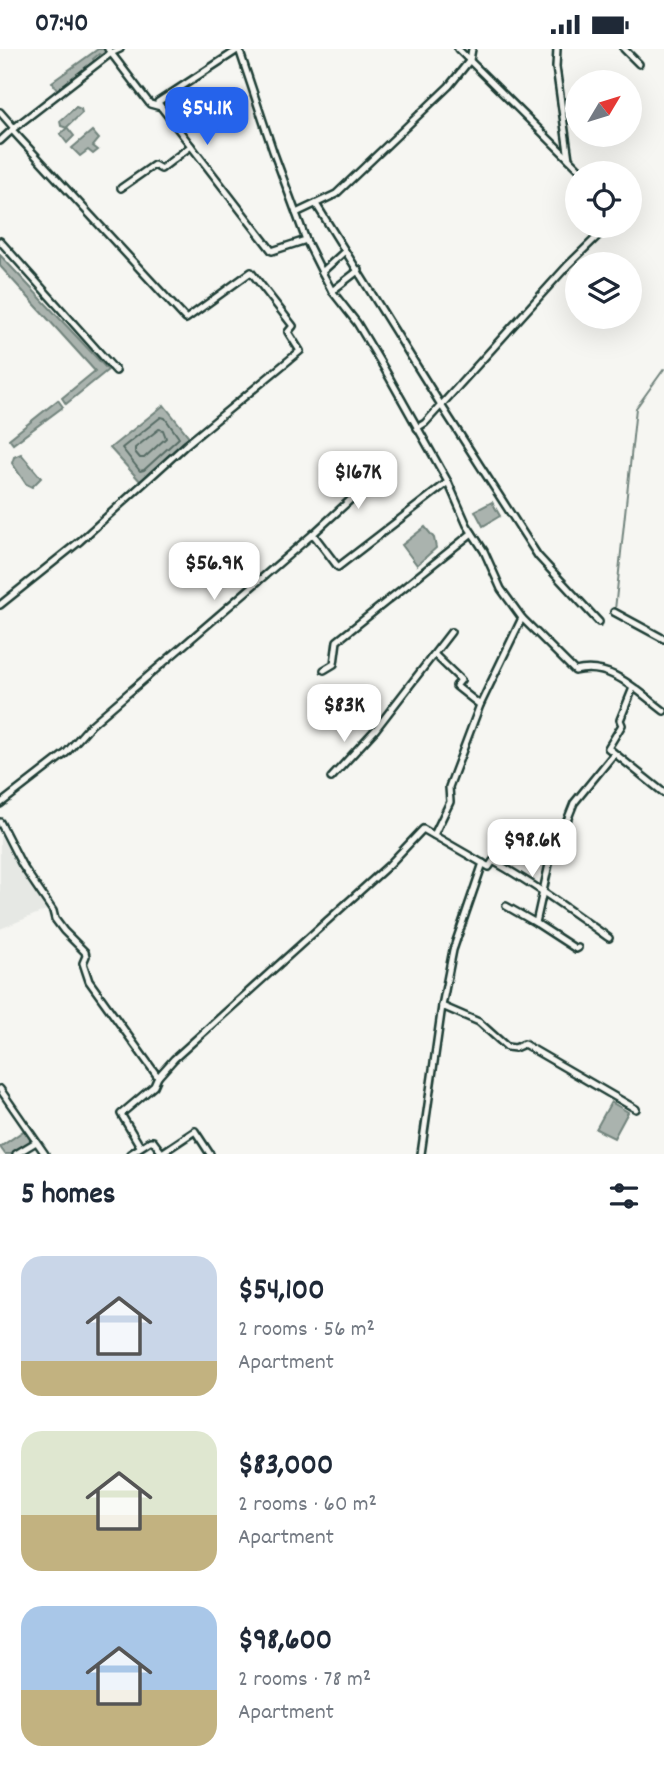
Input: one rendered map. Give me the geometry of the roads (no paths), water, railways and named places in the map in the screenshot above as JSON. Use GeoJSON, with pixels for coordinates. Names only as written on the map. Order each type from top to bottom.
{"type":"FeatureCollection","features":[{"type":"Feature","properties":{"kind":"street"},"geometry":{"type":"LineString","coordinates":[[0,141],[110,51],[120,49]]}},
{"type":"Feature","properties":{"kind":"street"},"geometry":{"type":"LineString","coordinates":[[306,240],[272,251],[158,102],[239,49],[306,240],[332,291],[357,323],[448,482],[501,589],[522,618],[575,671],[589,667],[615,675],[664,711]]}},
{"type":"Feature","properties":{"kind":"street"},"geometry":{"type":"LineString","coordinates":[[458,49],[569,159]]}},
{"type":"Feature","properties":{"kind":"street"},"geometry":{"type":"LineString","coordinates":[[296,212],[336,194],[449,86],[470,60],[472,49]]}},
{"type":"Feature","properties":{"kind":"street"},"geometry":{"type":"LineString","coordinates":[[558,49],[556,67],[569,159]]}},
{"type":"Feature","properties":{"kind":"street"},"geometry":{"type":"LineString","coordinates":[[624,49],[639,64]]}},
{"type":"Feature","properties":{"kind":"street"},"geometry":{"type":"LineString","coordinates":[[110,51],[150,104],[161,107]]}},
{"type":"Feature","properties":{"kind":"street"},"geometry":{"type":"LineString","coordinates":[[0,112],[187,319],[251,272],[293,327],[288,333],[300,351],[187,444],[80,541],[0,605]]}},
{"type":"Feature","properties":{"kind":"street"},"geometry":{"type":"LineString","coordinates":[[121,188],[154,165],[161,169],[191,146]]}},
{"type":"Feature","properties":{"kind":"street"},"geometry":{"type":"LineString","coordinates":[[316,204],[538,556],[599,622]]}},
{"type":"Feature","properties":{"kind":"street"},"geometry":{"type":"LineString","coordinates":[[417,428],[596,238]]}},
{"type":"Feature","properties":{"kind":"street"},"geometry":{"type":"LineString","coordinates":[[0,241],[116,370]]}},
{"type":"Feature","properties":{"kind":"street"},"geometry":{"type":"LineString","coordinates":[[322,272],[345,251]]}},
{"type":"Feature","properties":{"kind":"street"},"geometry":{"type":"LineString","coordinates":[[332,291],[359,270]]}},
{"type":"Feature","properties":{"kind":"street"},"geometry":{"type":"LineString","coordinates":[[0,804],[66,753],[90,726],[313,534],[384,469]]}},
{"type":"Feature","properties":{"kind":"street"},"geometry":{"type":"LineString","coordinates":[[313,534],[338,568],[448,482]]}},
{"type":"Feature","properties":{"kind":"street"},"geometry":{"type":"LineString","coordinates":[[324,670],[334,664],[337,641],[472,533]]}},
{"type":"Feature","properties":{"kind":"street"},"geometry":{"type":"LineString","coordinates":[[614,612],[664,639]]}},
{"type":"Feature","properties":{"kind":"street"},"geometry":{"type":"LineString","coordinates":[[434,835],[450,802],[449,787],[480,705],[522,618]]}},
{"type":"Feature","properties":{"kind":"street"},"geometry":{"type":"LineString","coordinates":[[331,778],[376,729],[451,632]]}},
{"type":"Feature","properties":{"kind":"street"},"geometry":{"type":"LineString","coordinates":[[435,655],[461,680],[456,686],[480,705]]}},
{"type":"Feature","properties":{"kind":"street"},"geometry":{"type":"LineString","coordinates":[[633,688],[620,720],[619,731],[608,748],[664,793]]}},
{"type":"Feature","properties":{"kind":"street"},"geometry":{"type":"LineString","coordinates":[[536,923],[551,855],[574,803],[614,754]]}},
{"type":"Feature","properties":{"kind":"street"},"geometry":{"type":"LineString","coordinates":[[0,822],[22,865],[53,911],[55,919],[85,952],[83,963],[89,981],[158,1077]]}},
{"type":"Feature","properties":{"kind":"street"},"geometry":{"type":"LineString","coordinates":[[140,1146],[121,1114],[154,1086],[158,1077],[174,1059],[389,865],[423,829],[489,867],[494,861],[542,889],[609,939]]}},
{"type":"Feature","properties":{"kind":"street"},"geometry":{"type":"LineString","coordinates":[[421,1154],[442,1006],[453,950],[483,863]]}},
{"type":"Feature","properties":{"kind":"street"},"geometry":{"type":"LineString","coordinates":[[506,907],[578,948]]}},
{"type":"Feature","properties":{"kind":"street"},"geometry":{"type":"LineString","coordinates":[[442,1006],[480,1022],[507,1047],[515,1048],[524,1044],[636,1109]]}},
{"type":"Feature","properties":{"kind":"street"},"geometry":{"type":"LineString","coordinates":[[0,1090],[45,1154]]}},
{"type":"Feature","properties":{"kind":"street"},"geometry":{"type":"LineString","coordinates":[[130,1154],[153,1141],[163,1153],[195,1131],[210,1154]]}},
{"type":"Feature","properties":{"kind":"street"},"geometry":{"type":"LineString","coordinates":[[16,1154],[36,1142]]}},
{"type":"Feature","properties":{"kind":"water"},"geometry":{"type":"Polygon","coordinates":[[[98,49],[105,49],[109,54],[104,58],[99,54],[93,59],[95,63],[59,92],[52,82],[98,49]]]}},
{"type":"Feature","properties":{"kind":"water"},"geometry":{"type":"Polygon","coordinates":[[[76,107],[81,109],[82,113],[67,127],[74,136],[67,143],[60,134],[67,128],[61,126],[60,121],[76,107]]]}},
{"type":"Feature","properties":{"kind":"water"},"geometry":{"type":"Polygon","coordinates":[[[92,131],[99,139],[93,146],[98,150],[93,154],[88,150],[80,156],[72,148],[92,131]]]}},
{"type":"Feature","properties":{"kind":"water"},"geometry":{"type":"Polygon","coordinates":[[[0,255],[108,370],[66,404],[62,398],[95,371],[0,266],[0,255]]]}},
{"type":"Feature","properties":{"kind":"water"},"geometry":{"type":"Polygon","coordinates":[[[58,400],[63,407],[13,444],[9,439],[58,400]]]}},
{"type":"Feature","properties":{"kind":"water"},"geometry":{"type":"Polygon","coordinates":[[[164,405],[190,438],[141,482],[110,448],[164,405]]]}},
{"type":"Feature","properties":{"kind":"water"},"geometry":{"type":"Polygon","coordinates":[[[21,454],[41,478],[32,487],[26,484],[12,463],[14,457],[21,454]]]}},
{"type":"Feature","properties":{"kind":"water"},"geometry":{"type":"Polygon","coordinates":[[[492,502],[500,516],[483,526],[475,511],[492,502]]]}},
{"type":"Feature","properties":{"kind":"water"},"geometry":{"type":"Polygon","coordinates":[[[425,527],[434,538],[436,548],[417,565],[402,545],[425,527]]]}},
{"type":"Feature","properties":{"kind":"water"},"geometry":{"type":"Polygon","coordinates":[[[611,1102],[628,1112],[614,1138],[596,1129],[611,1102]]]}},
{"type":"Feature","properties":{"kind":"water"},"geometry":{"type":"Polygon","coordinates":[[[25,1130],[32,1140],[12,1154],[5,1154],[0,1147],[25,1130]]]}},
{"type":"Feature","properties":{"kind":"waterway"},"geometry":{"type":"LineString","coordinates":[[615,610],[636,408],[664,369]]}}]}
